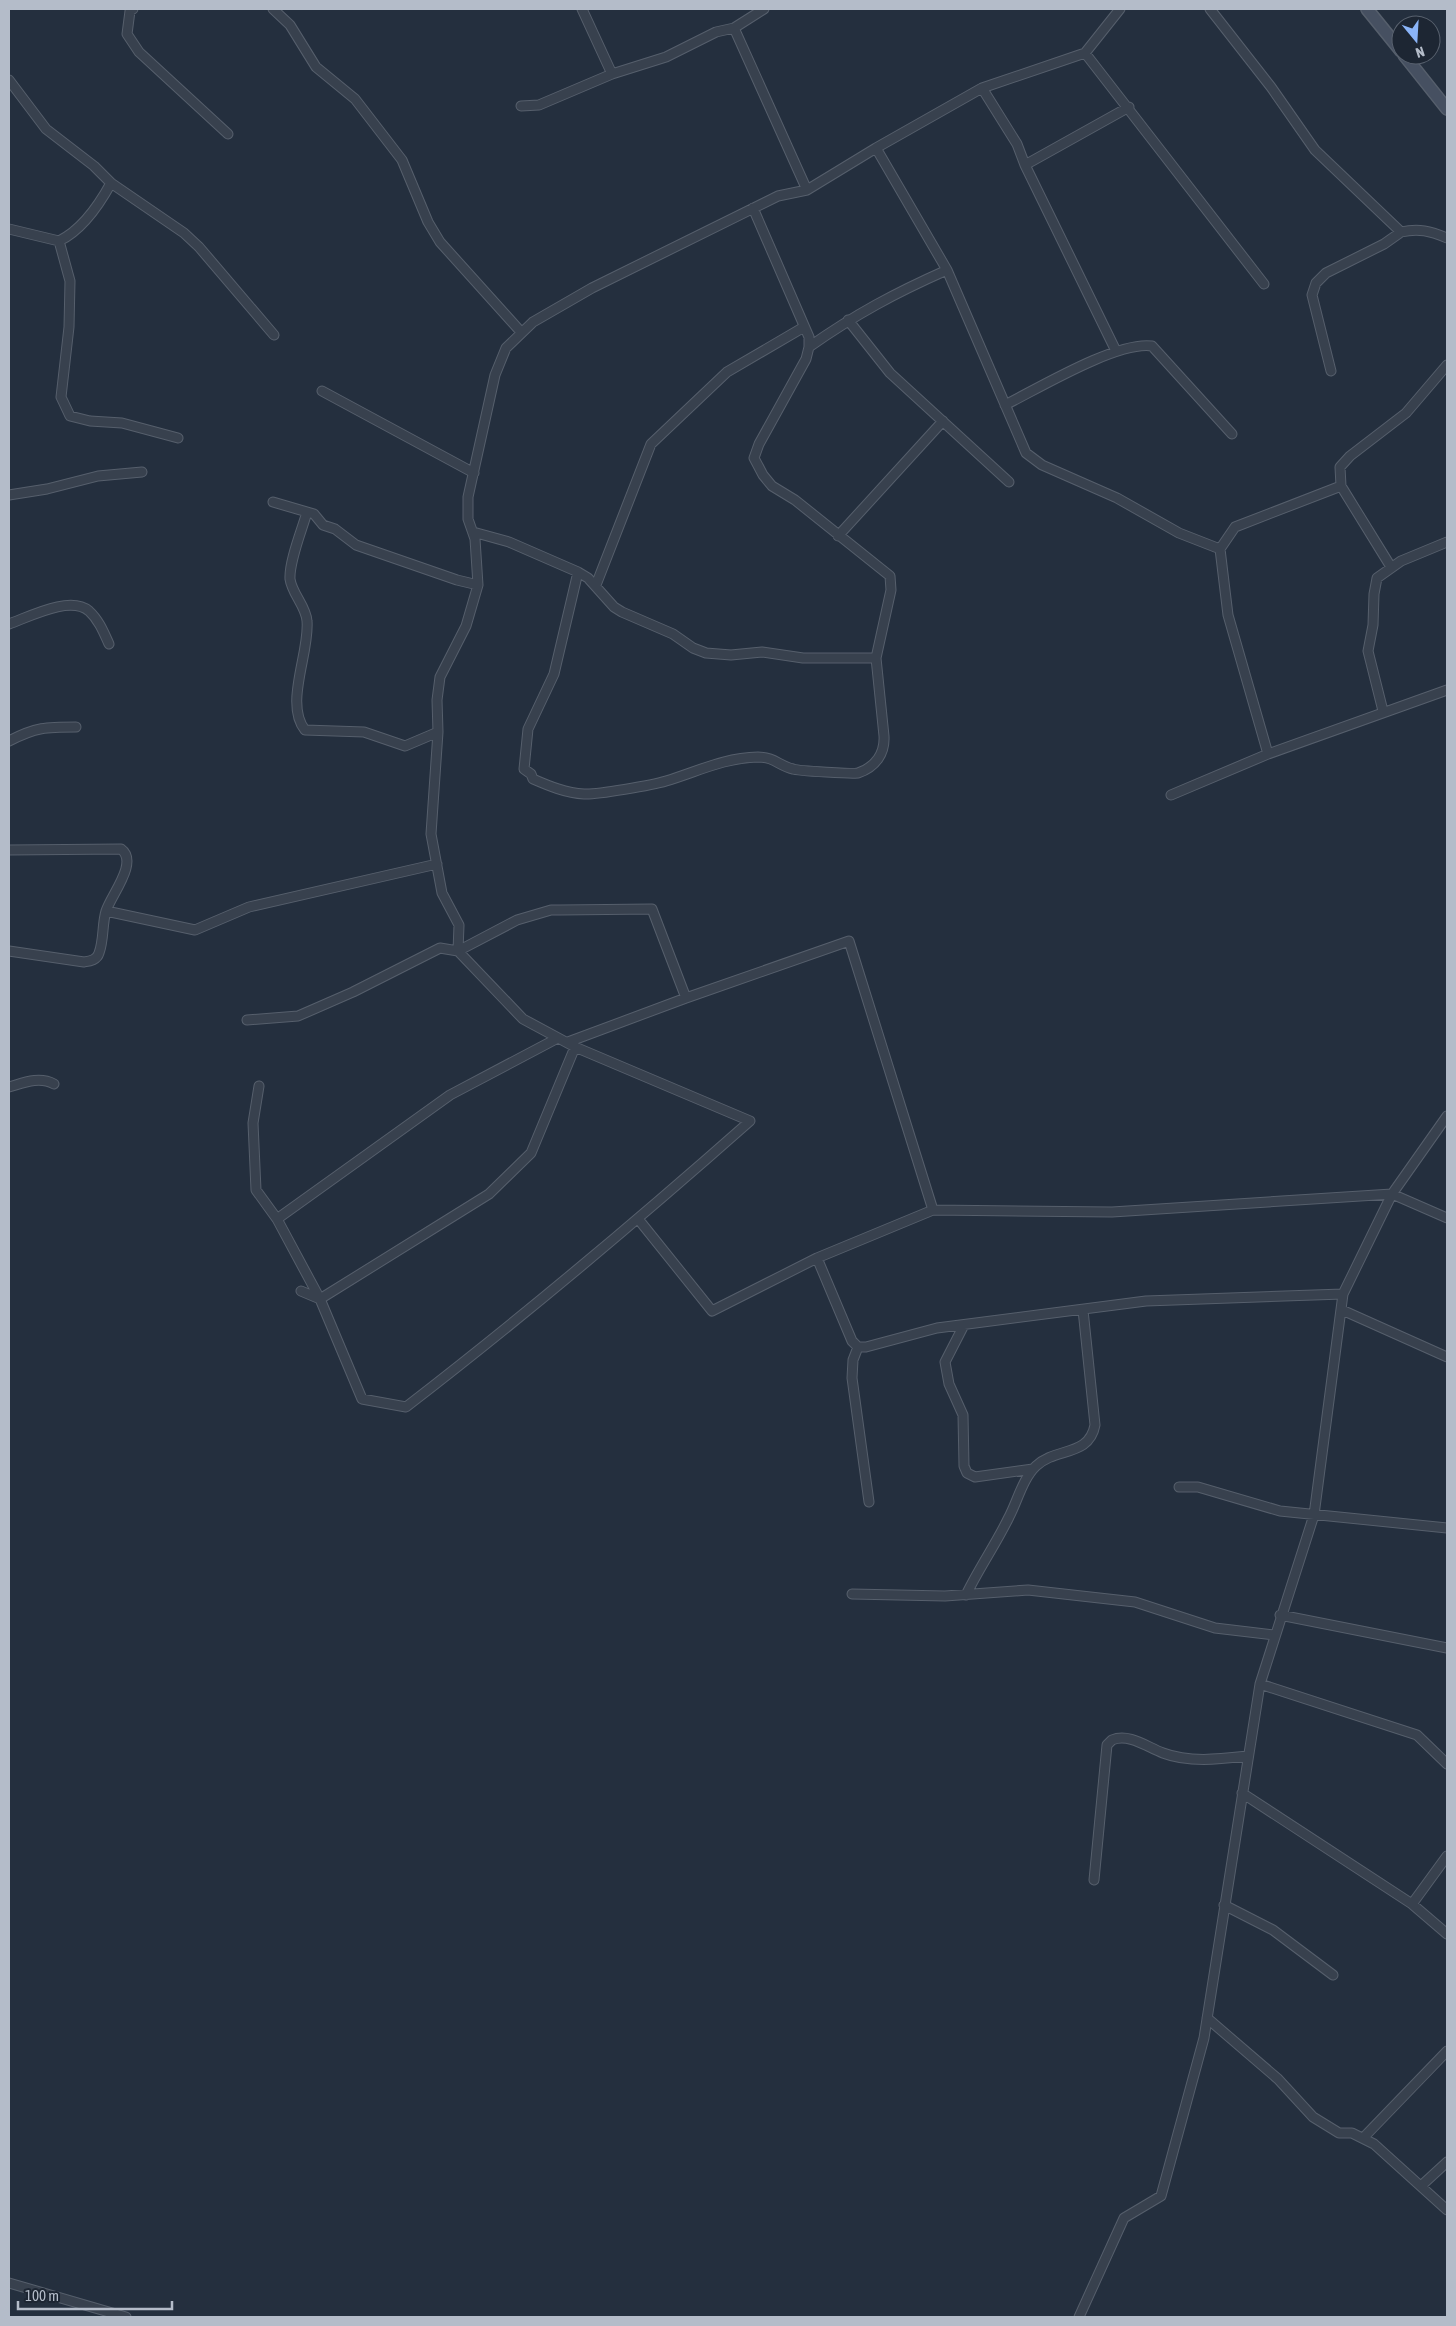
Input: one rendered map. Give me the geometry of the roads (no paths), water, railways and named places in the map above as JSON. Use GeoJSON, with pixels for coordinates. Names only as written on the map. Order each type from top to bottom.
{"type":"FeatureCollection","features":[{"type":"Feature","properties":{"kind":"street"},"geometry":{"type":"LineString","coordinates":[[273,9],[290,25],[316,67],[355,99],[402,160],[428,222],[440,242],[522,332]]}},
{"type":"Feature","properties":{"kind":"street"},"geometry":{"type":"LineString","coordinates":[[582,9],[612,74]]}},
{"type":"Feature","properties":{"kind":"street"},"geometry":{"type":"LineString","coordinates":[[521,106],[539,105],[612,74],[666,57],[716,32],[734,28],[764,9]]}},
{"type":"Feature","properties":{"kind":"street"},"geometry":{"type":"LineString","coordinates":[[260,1086],[253,1123],[256,1190],[277,1219],[320,1299],[362,1399],[406,1407],[494,1340],[639,1220],[750,1121],[556,1039],[523,1019],[458,951],[459,925],[442,893],[431,834],[438,732],[437,700],[440,677],[466,626],[478,585],[473,532],[468,519],[468,497],[495,375],[506,348],[533,322],[592,288],[778,196],[807,190],[876,148],[982,88],[1085,53],[1120,9]]}},
{"type":"Feature","properties":{"kind":"street"},"geometry":{"type":"LineString","coordinates":[[1210,9],[1271,87],[1315,150],[1401,232]]}},
{"type":"Feature","properties":{"kind":"street"},"geometry":{"type":"LineString","coordinates":[[1367,9],[1391,39]]}},
{"type":"Feature","properties":{"kind":"street"},"geometry":{"type":"LineString","coordinates":[[130,10],[127,34],[139,52],[228,134]]}},
{"type":"Feature","properties":{"kind":"street"},"geometry":{"type":"LineString","coordinates":[[734,28],[807,190]]}},
{"type":"Feature","properties":{"kind":"street"},"geometry":{"type":"LineString","coordinates":[[1085,53],[1129,107],[1264,284]]}},
{"type":"Feature","properties":{"kind":"street"},"geometry":{"type":"LineString","coordinates":[[1412,65],[1447,109]]}},
{"type":"Feature","properties":{"kind":"street"},"geometry":{"type":"LineString","coordinates":[[9,80],[46,128],[94,166],[111,183],[184,233],[274,335]]}},
{"type":"Feature","properties":{"kind":"street"},"geometry":{"type":"LineString","coordinates":[[982,88],[1017,144],[1025,165],[1116,351]]}},
{"type":"Feature","properties":{"kind":"street"},"geometry":{"type":"LineString","coordinates":[[1025,165],[1129,107]]}},
{"type":"Feature","properties":{"kind":"street"},"geometry":{"type":"LineString","coordinates":[[876,148],[947,270],[1026,453],[1042,465],[1117,498],[1179,533],[1220,549]]}},
{"type":"Feature","properties":{"kind":"street"},"geometry":{"type":"LineString","coordinates":[[9,229],[59,242],[68,237],[100,203],[111,183]]}},
{"type":"Feature","properties":{"kind":"street"},"geometry":{"type":"LineString","coordinates":[[578,572],[554,674],[528,728],[526,754],[523,762],[524,769],[531,774],[533,779],[566,791],[586,795],[664,782],[704,766],[736,758],[769,757],[794,770],[857,773],[874,764],[884,747],[876,658],[891,590],[890,576],[795,500],[772,486],[763,475],[754,458],[759,444],[806,359],[809,337],[754,208]]}},
{"type":"Feature","properties":{"kind":"street"},"geometry":{"type":"LineString","coordinates":[[1331,371],[1312,296],[1316,283],[1326,273],[1384,244],[1401,232],[1418,229],[1428,230],[1447,238]]}},
{"type":"Feature","properties":{"kind":"street"},"geometry":{"type":"LineString","coordinates":[[59,242],[70,281],[69,327],[61,397],[65,408],[70,416],[84,420],[122,424],[178,438]]}},
{"type":"Feature","properties":{"kind":"street"},"geometry":{"type":"LineString","coordinates":[[809,347],[848,320],[889,296],[947,270]]}},
{"type":"Feature","properties":{"kind":"street"},"geometry":{"type":"LineString","coordinates":[[848,320],[890,374],[1009,482]]}},
{"type":"Feature","properties":{"kind":"street"},"geometry":{"type":"LineString","coordinates":[[596,585],[651,444],[727,372],[804,327]]}},
{"type":"Feature","properties":{"kind":"street"},"geometry":{"type":"LineString","coordinates":[[1005,405],[1116,351],[1140,345],[1152,346],[1232,434]]}},
{"type":"Feature","properties":{"kind":"street"},"geometry":{"type":"LineString","coordinates":[[1391,567],[1341,486],[1340,467],[1350,456],[1406,413],[1447,365]]}},
{"type":"Feature","properties":{"kind":"street"},"geometry":{"type":"LineString","coordinates":[[1438,376],[1447,382]]}},
{"type":"Feature","properties":{"kind":"street"},"geometry":{"type":"LineString","coordinates":[[322,391],[474,473]]}},
{"type":"Feature","properties":{"kind":"street"},"geometry":{"type":"LineString","coordinates":[[838,536],[943,421]]}},
{"type":"Feature","properties":{"kind":"street"},"geometry":{"type":"LineString","coordinates":[[9,495],[47,489],[98,476],[142,472]]}},
{"type":"Feature","properties":{"kind":"street"},"geometry":{"type":"LineString","coordinates":[[1268,754],[1228,615],[1220,549],[1235,527],[1341,486]]}},
{"type":"Feature","properties":{"kind":"street"},"geometry":{"type":"LineString","coordinates":[[273,502],[314,514],[323,524],[335,529],[356,545],[457,580],[478,585]]}},
{"type":"Feature","properties":{"kind":"street"},"geometry":{"type":"LineString","coordinates":[[307,512],[290,578],[304,607],[308,622],[296,707],[301,725],[305,730],[316,732],[364,732],[405,746],[438,732]]}},
{"type":"Feature","properties":{"kind":"street"},"geometry":{"type":"LineString","coordinates":[[473,532],[509,542],[578,572],[596,585],[614,606],[622,612],[673,634],[693,648],[706,652],[731,655],[762,652],[804,658],[876,658]]}},
{"type":"Feature","properties":{"kind":"street"},"geometry":{"type":"LineString","coordinates":[[1383,711],[1368,651],[1373,625],[1374,594],[1377,578],[1391,567],[1447,542]]}},
{"type":"Feature","properties":{"kind":"street"},"geometry":{"type":"LineString","coordinates":[[9,624],[56,606],[78,606],[89,611],[99,624],[109,644]]}},
{"type":"Feature","properties":{"kind":"street"},"geometry":{"type":"LineString","coordinates":[[1171,795],[1268,754],[1383,711],[1447,690]]}},
{"type":"Feature","properties":{"kind":"street"},"geometry":{"type":"LineString","coordinates":[[9,741],[27,731],[43,727],[76,728]]}},
{"type":"Feature","properties":{"kind":"street"},"geometry":{"type":"LineString","coordinates":[[9,850],[121,849],[125,852],[128,860],[120,884],[106,911],[99,954],[94,960],[84,962],[9,950]]}},
{"type":"Feature","properties":{"kind":"street"},"geometry":{"type":"LineString","coordinates":[[106,911],[194,930],[249,907],[437,864]]}},
{"type":"Feature","properties":{"kind":"street"},"geometry":{"type":"LineString","coordinates":[[248,1020],[298,1016],[353,992],[440,948],[458,951],[518,920],[550,910],[652,909],[686,998]]}},
{"type":"Feature","properties":{"kind":"street"},"geometry":{"type":"LineString","coordinates":[[320,1299],[489,1194],[531,1153],[572,1045],[686,998],[849,941],[933,1210]]}},
{"type":"Feature","properties":{"kind":"street"},"geometry":{"type":"LineString","coordinates":[[277,1219],[450,1095],[556,1039]]}},
{"type":"Feature","properties":{"kind":"street"},"geometry":{"type":"LineString","coordinates":[[9,1088],[34,1080],[47,1080],[54,1084]]}},
{"type":"Feature","properties":{"kind":"street"},"geometry":{"type":"LineString","coordinates":[[1079,2317],[1124,2218],[1161,2196],[1204,2038],[1260,1684],[1280,1615],[1314,1515],[1343,1294],[1392,1194],[1447,1116]]}},
{"type":"Feature","properties":{"kind":"street"},"geometry":{"type":"LineString","coordinates":[[639,1220],[712,1311],[817,1258],[933,1210],[1112,1212],[1392,1194],[1447,1218]]}},
{"type":"Feature","properties":{"kind":"street"},"geometry":{"type":"LineString","coordinates":[[817,1258],[852,1341],[858,1347],[866,1347],[937,1328],[1146,1301],[1343,1294]]}},
{"type":"Feature","properties":{"kind":"street"},"geometry":{"type":"LineString","coordinates":[[301,1291],[320,1299]]}},
{"type":"Feature","properties":{"kind":"street"},"geometry":{"type":"LineString","coordinates":[[966,1594],[1009,1518],[1033,1469],[1042,1460],[1085,1445],[1093,1437],[1095,1425],[1083,1310]]}},
{"type":"Feature","properties":{"kind":"street"},"geometry":{"type":"LineString","coordinates":[[1342,1310],[1447,1357]]}},
{"type":"Feature","properties":{"kind":"street"},"geometry":{"type":"LineString","coordinates":[[964,1325],[947,1354],[945,1362],[949,1384],[963,1415],[964,1466],[966,1473],[975,1477],[1033,1469]]}},
{"type":"Feature","properties":{"kind":"street"},"geometry":{"type":"LineString","coordinates":[[858,1347],[853,1360],[852,1378],[869,1502]]}},
{"type":"Feature","properties":{"kind":"street"},"geometry":{"type":"LineString","coordinates":[[1179,1487],[1198,1487],[1280,1511],[1447,1528]]}},
{"type":"Feature","properties":{"kind":"street"},"geometry":{"type":"LineString","coordinates":[[852,1594],[900,1597],[1028,1590],[1135,1602],[1215,1628],[1274,1635]]}},
{"type":"Feature","properties":{"kind":"street"},"geometry":{"type":"LineString","coordinates":[[1280,1615],[1447,1648]]}},
{"type":"Feature","properties":{"kind":"street"},"geometry":{"type":"LineString","coordinates":[[1260,1684],[1417,1735],[1447,1764]]}},
{"type":"Feature","properties":{"kind":"street"},"geometry":{"type":"LineString","coordinates":[[1094,1880],[1107,1745],[1112,1740],[1127,1738],[1164,1754],[1190,1758],[1217,1759],[1248,1756]]}},
{"type":"Feature","properties":{"kind":"street"},"geometry":{"type":"LineString","coordinates":[[1242,1793],[1412,1904],[1447,1934]]}},
{"type":"Feature","properties":{"kind":"street"},"geometry":{"type":"LineString","coordinates":[[1412,1904],[1447,1856]]}},
{"type":"Feature","properties":{"kind":"street"},"geometry":{"type":"LineString","coordinates":[[1224,1905],[1273,1930],[1333,1975]]}},
{"type":"Feature","properties":{"kind":"street"},"geometry":{"type":"LineString","coordinates":[[1207,2018],[1278,2079],[1313,2117],[1339,2133],[1364,2137],[1422,2186],[1447,2210]]}},
{"type":"Feature","properties":{"kind":"street"},"geometry":{"type":"LineString","coordinates":[[1364,2137],[1447,2051]]}},
{"type":"Feature","properties":{"kind":"street"},"geometry":{"type":"LineString","coordinates":[[1422,2186],[1447,2162]]}},
{"type":"Feature","properties":{"kind":"street"},"geometry":{"type":"LineString","coordinates":[[9,2283],[126,2317]]}}]}
